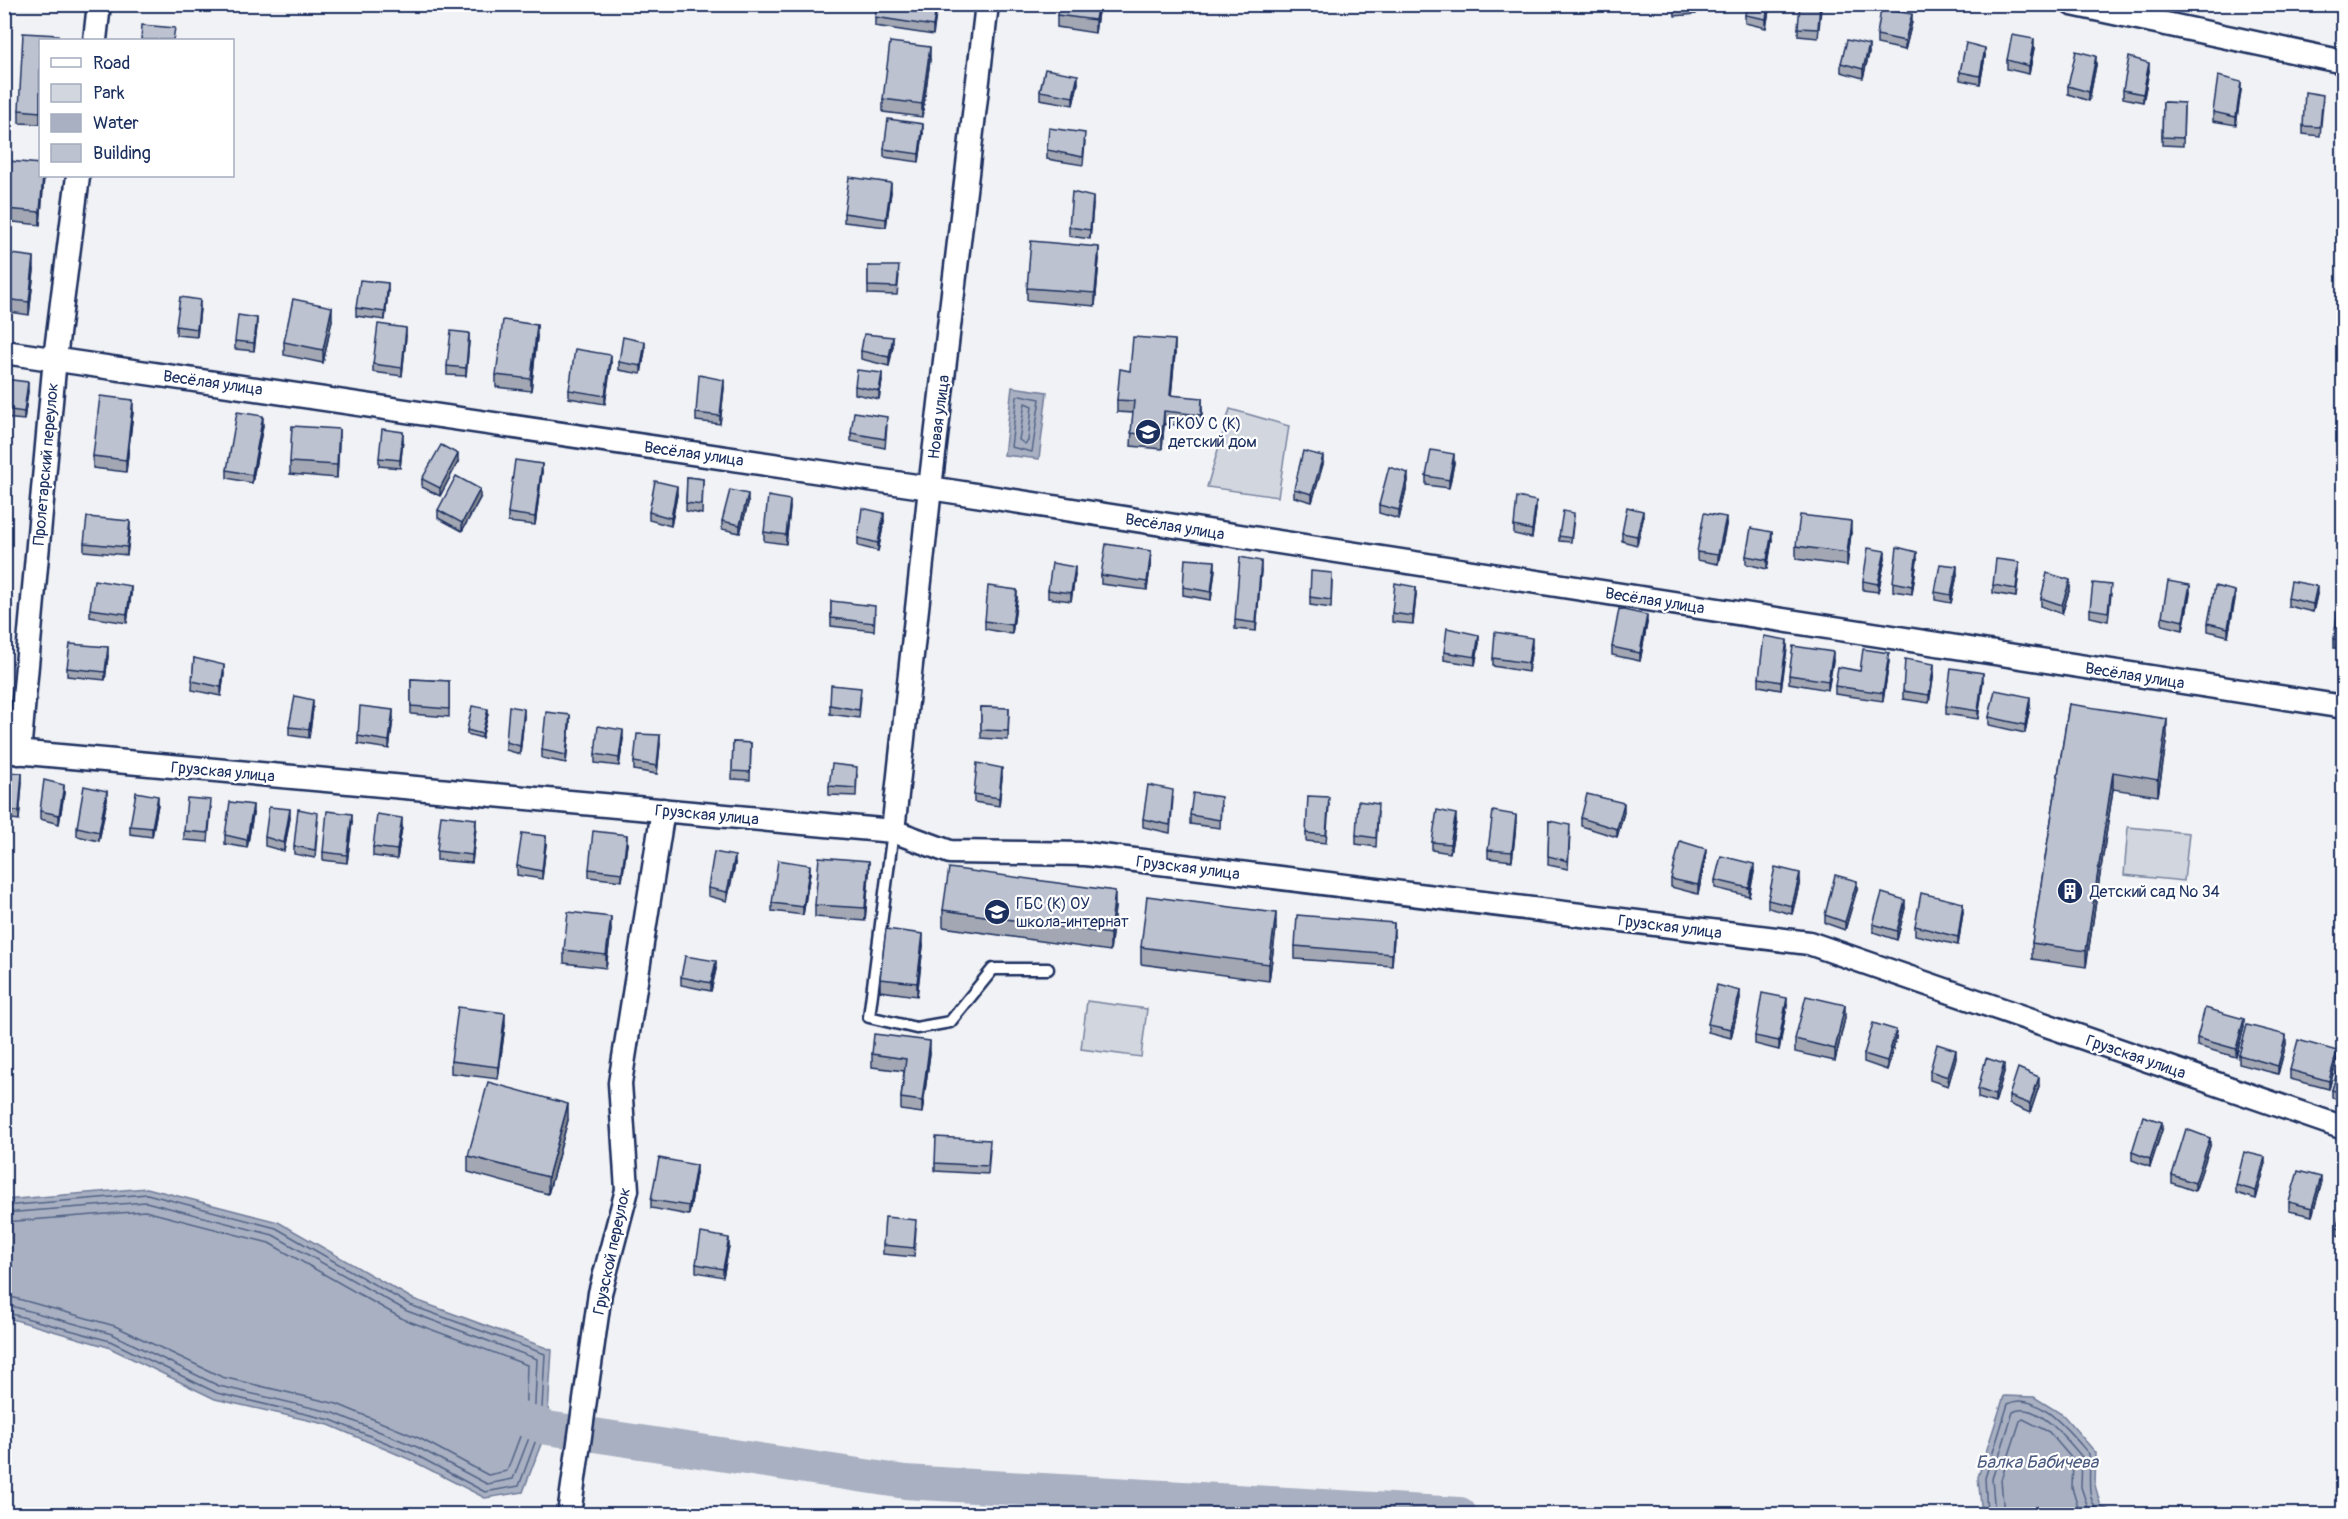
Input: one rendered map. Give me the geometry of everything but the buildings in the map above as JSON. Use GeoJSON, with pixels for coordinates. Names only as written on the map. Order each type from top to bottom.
{"type":"FeatureCollection","features":[{"type":"Feature","properties":{"kind":"street"},"geometry":{"type":"LineString","coordinates":[[95,39],[99,4]]}},
{"type":"Feature","properties":{"kind":"street","name":"Новая улица"},"geometry":{"type":"LineString","coordinates":[[893,831],[930,488],[987,4]]}},
{"type":"Feature","properties":{"kind":"street"},"geometry":{"type":"LineString","coordinates":[[2072,4],[2343,62]]}},
{"type":"Feature","properties":{"kind":"street","name":"Пролетарский переулок"},"geometry":{"type":"LineString","coordinates":[[12,752],[55,358],[78,177]]}},
{"type":"Feature","properties":{"kind":"street","name":"Весёлая улица"},"geometry":{"type":"LineString","coordinates":[[4,352],[930,488],[2343,707]]}},
{"type":"Feature","properties":{"kind":"street","name":"Грузская улица"},"geometry":{"type":"LineString","coordinates":[[12,752],[893,831],[950,852],[1086,854],[1809,943],[2343,1128]]}},
{"type":"Feature","properties":{"kind":"street","name":"Грузской переулок"},"geometry":{"type":"LineString","coordinates":[[569,1515],[600,1293],[627,1190],[620,1083],[663,810]]}},
{"type":"Feature","properties":{"kind":"lane"},"geometry":{"type":"LineString","coordinates":[[893,831],[869,1017],[916,1028],[950,1022],[993,969],[1048,969]]}},
{"type":"Feature","properties":{"kind":"green space"},"geometry":{"type":"Polygon","coordinates":[[[1230,409],[1289,426],[1278,497],[1207,487],[1230,409]]]}},
{"type":"Feature","properties":{"kind":"green space"},"geometry":{"type":"Polygon","coordinates":[[[2128,827],[2189,833],[2184,881],[2124,875],[2128,827]]]}},
{"type":"Feature","properties":{"kind":"green space"},"geometry":{"type":"Polygon","coordinates":[[[1087,1001],[1147,1009],[1141,1057],[1081,1049],[1087,1001]]]}},
{"type":"Feature","properties":{"kind":"water"},"geometry":{"type":"Polygon","coordinates":[[[1012,387],[1047,392],[1039,459],[1004,455],[1012,387]]]}},
{"type":"Feature","properties":{"kind":"water"},"geometry":{"type":"Polygon","coordinates":[[[147,1188],[278,1222],[413,1299],[552,1350],[547,1428],[523,1492],[485,1498],[411,1460],[329,1425],[215,1399],[108,1347],[5,1317],[5,1200],[147,1188]]]}},
{"type":"Feature","properties":{"kind":"water","name":"Балка Бабичева"},"geometry":{"type":"Polygon","coordinates":[[[2004,1396],[2034,1397],[2063,1415],[2096,1453],[2095,1485],[2101,1507],[2121,1514],[1982,1514],[1978,1477],[2004,1396]]]}},
{"type":"Feature","properties":{"kind":"waterway"},"geometry":{"type":"LineString","coordinates":[[505,1412],[547,1428],[568,1431]]}},
{"type":"Feature","properties":{"kind":"waterway"},"geometry":{"type":"LineString","coordinates":[[594,1435],[905,1482],[1460,1514]]}},
{"type":"Feature","properties":{"kind":"place","name":"ГКОУ С (К) детский дом"},"geometry":{"type":"Point","coordinates":[1148,432]}},
{"type":"Feature","properties":{"kind":"place","name":"Детский сад № 34"},"geometry":{"type":"Point","coordinates":[2070,891]}},
{"type":"Feature","properties":{"kind":"place","name":"ГБС (К) ОУ школа-интернат"},"geometry":{"type":"Point","coordinates":[997,912]}}]}
